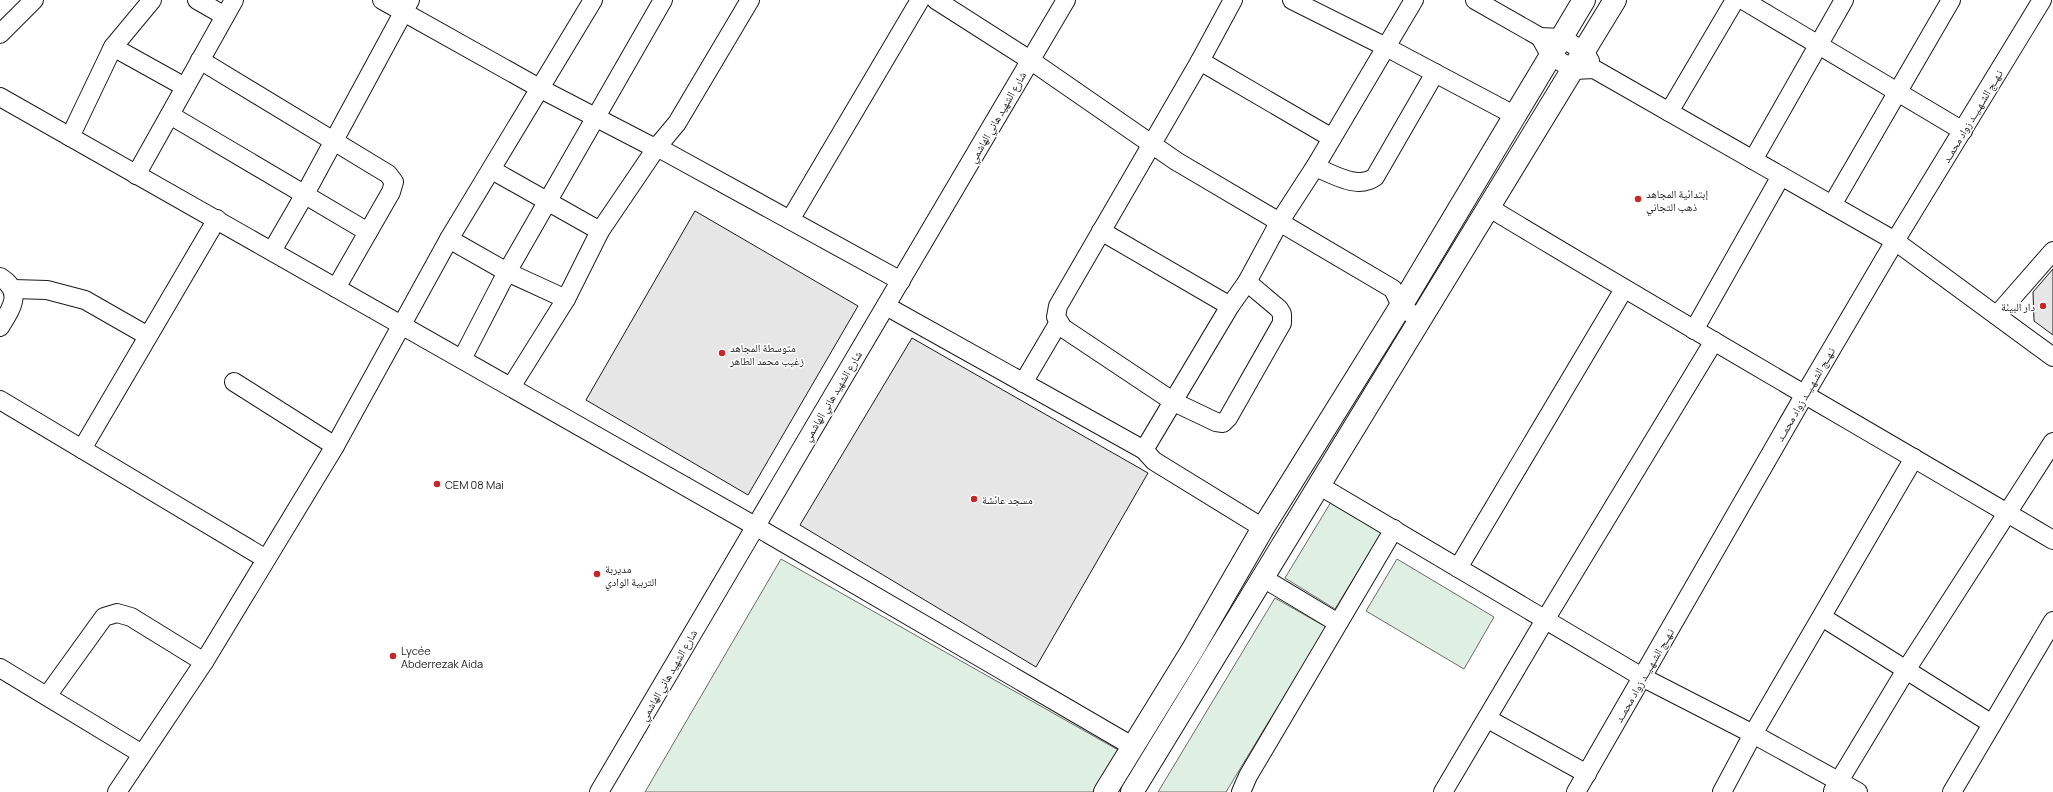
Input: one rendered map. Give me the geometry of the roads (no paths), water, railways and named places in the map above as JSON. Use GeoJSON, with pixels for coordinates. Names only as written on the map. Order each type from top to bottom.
{"type":"FeatureCollection","features":[{"type":"Feature","properties":{"kind":"main road"},"geometry":{"type":"LineString","coordinates":[[1105,792],[1193,649],[1263,528],[1402,295],[1514,115],[1551,43],[1584,0]]}},
{"type":"Feature","properties":{"kind":"main road"},"geometry":{"type":"LineString","coordinates":[[1132,792],[1320,486],[1488,208],[1584,64],[1615,0]]}},
{"type":"Feature","properties":{"kind":"street"},"geometry":{"type":"LineString","coordinates":[[0,34],[34,0]]}},
{"type":"Feature","properties":{"kind":"street"},"geometry":{"type":"LineString","coordinates":[[70,137],[113,47],[152,0]]}},
{"type":"Feature","properties":{"kind":"street"},"geometry":{"type":"LineString","coordinates":[[197,0],[225,16]]}},
{"type":"Feature","properties":{"kind":"street"},"geometry":{"type":"LineString","coordinates":[[136,175],[234,0]]}},
{"type":"Feature","properties":{"kind":"street"},"geometry":{"type":"LineString","coordinates":[[382,0],[407,6],[541,89],[648,145],[657,147],[901,281]]}},
{"type":"Feature","properties":{"kind":"street"},"geometry":{"type":"LineString","coordinates":[[118,792],[204,662],[335,446],[449,239],[594,0]]}},
{"type":"Feature","properties":{"kind":"street"},"geometry":{"type":"LineString","coordinates":[[462,359],[507,272],[597,118],[663,0]]}},
{"type":"Feature","properties":{"kind":"street"},"geometry":{"type":"LineString","coordinates":[[511,387],[566,299],[600,231],[657,147],[677,123],[750,0]]}},
{"type":"Feature","properties":{"kind":"street"},"geometry":{"type":"LineString","coordinates":[[790,220],[920,0]]}},
{"type":"Feature","properties":{"kind":"street"},"geometry":{"type":"LineString","coordinates":[[936,0],[1030,60],[1150,145],[1402,295],[1432,302]]}},
{"type":"Feature","properties":{"kind":"street","name":"شارع الشهيد هاني الهاشمي"},"geometry":{"type":"LineString","coordinates":[[599,792],[1066,0]]}},
{"type":"Feature","properties":{"kind":"street"},"geometry":{"type":"LineString","coordinates":[[1234,0],[1200,62],[1150,145],[1058,306],[1056,318],[1063,328],[1174,402],[1216,422],[1223,423],[1228,418],[1282,323],[1282,314],[1279,310],[1247,282]]}},
{"type":"Feature","properties":{"kind":"street"},"geometry":{"type":"LineString","coordinates":[[1292,0],[1386,47],[1514,115]]}},
{"type":"Feature","properties":{"kind":"street"},"geometry":{"type":"LineString","coordinates":[[1144,450],[1230,306],[1247,282],[1280,221],[1315,167],[1414,0]]}},
{"type":"Feature","properties":{"kind":"street"},"geometry":{"type":"LineString","coordinates":[[1475,0],[1551,43],[1584,64],[1895,241],[1997,314],[2053,357]]}},
{"type":"Feature","properties":{"kind":"street"},"geometry":{"type":"LineString","coordinates":[[1669,112],[1735,0]]}},
{"type":"Feature","properties":{"kind":"street"},"geometry":{"type":"LineString","coordinates":[[1743,0],[1962,131]]}},
{"type":"Feature","properties":{"kind":"street"},"geometry":{"type":"LineString","coordinates":[[1753,160],[1844,0]]}},
{"type":"Feature","properties":{"kind":"street"},"geometry":{"type":"LineString","coordinates":[[1832,205],[1951,0]]}},
{"type":"Feature","properties":{"kind":"street","name":"نـهــج الشـهـيــد زواد محمــد"},"geometry":{"type":"LineString","coordinates":[[1576,792],[1805,394],[1962,131],[2034,3]]}},
{"type":"Feature","properties":{"kind":"street"},"geometry":{"type":"LineString","coordinates":[[272,251],[305,194],[407,6]]}},
{"type":"Feature","properties":{"kind":"street"},"geometry":{"type":"LineString","coordinates":[[113,47],[185,87]]}},
{"type":"Feature","properties":{"kind":"street"},"geometry":{"type":"LineString","coordinates":[[200,60],[388,174],[394,182],[391,192],[336,288]]}},
{"type":"Feature","properties":{"kind":"street"},"geometry":{"type":"LineString","coordinates":[[1200,62],[1332,138]]}},
{"type":"Feature","properties":{"kind":"street"},"geometry":{"type":"LineString","coordinates":[[1315,167],[1352,182],[1368,182],[1375,177],[1435,73]]}},
{"type":"Feature","properties":{"kind":"street"},"geometry":{"type":"LineString","coordinates":[[0,97],[755,526],[1132,746]]}},
{"type":"Feature","properties":{"kind":"street"},"geometry":{"type":"LineString","coordinates":[[170,114],[368,232]]}},
{"type":"Feature","properties":{"kind":"street"},"geometry":{"type":"LineString","coordinates":[[492,170],[600,231]]}},
{"type":"Feature","properties":{"kind":"street"},"geometry":{"type":"LineString","coordinates":[[1694,330],[1781,176]]}},
{"type":"Feature","properties":{"kind":"street"},"geometry":{"type":"LineString","coordinates":[[1488,208],[2053,540]]}},
{"type":"Feature","properties":{"kind":"street"},"geometry":{"type":"LineString","coordinates":[[82,449],[216,219]]}},
{"type":"Feature","properties":{"kind":"street"},"geometry":{"type":"LineString","coordinates":[[1101,231],[1230,306]]}},
{"type":"Feature","properties":{"kind":"street"},"geometry":{"type":"LineString","coordinates":[[449,239],[507,272],[566,299]]}},
{"type":"Feature","properties":{"kind":"street"},"geometry":{"type":"LineString","coordinates":[[1997,314],[2053,251]]}},
{"type":"Feature","properties":{"kind":"street"},"geometry":{"type":"LineString","coordinates":[[6,283],[47,290],[85,300],[148,336]]}},
{"type":"Feature","properties":{"kind":"street"},"geometry":{"type":"LineString","coordinates":[[0,327],[11,308],[14,298],[6,283]]}},
{"type":"Feature","properties":{"kind":"street"},"geometry":{"type":"LineString","coordinates":[[1458,568],[1624,289]]}},
{"type":"Feature","properties":{"kind":"street"},"geometry":{"type":"LineString","coordinates":[[1402,295],[1420,321]]}},
{"type":"Feature","properties":{"kind":"street"},"geometry":{"type":"LineString","coordinates":[[886,306],[1144,450],[1154,461],[1263,528]]}},
{"type":"Feature","properties":{"kind":"street"},"geometry":{"type":"LineString","coordinates":[[1023,383],[1059,322]]}},
{"type":"Feature","properties":{"kind":"street"},"geometry":{"type":"LineString","coordinates":[[1443,792],[1488,719],[1545,620],[1714,342]]}},
{"type":"Feature","properties":{"kind":"street"},"geometry":{"type":"LineString","coordinates":[[234,382],[335,446]]}},
{"type":"Feature","properties":{"kind":"street"},"geometry":{"type":"LineString","coordinates":[[0,400],[266,559]]}},
{"type":"Feature","properties":{"kind":"street"},"geometry":{"type":"LineString","coordinates":[[1836,786],[1906,670],[2053,442]]}},
{"type":"Feature","properties":{"kind":"street"},"geometry":{"type":"LineString","coordinates":[[1722,792],[1753,734],[1914,458]]}},
{"type":"Feature","properties":{"kind":"street"},"geometry":{"type":"LineString","coordinates":[[1320,486],[1642,677],[1753,734],[1836,786],[1858,792]]}},
{"type":"Feature","properties":{"kind":"street"},"geometry":{"type":"LineString","coordinates":[[1241,792],[1248,776],[1394,529]]}},
{"type":"Feature","properties":{"kind":"street"},"geometry":{"type":"LineString","coordinates":[[1263,578],[1338,623]]}},
{"type":"Feature","properties":{"kind":"street"},"geometry":{"type":"LineString","coordinates":[[47,696],[104,617],[117,613],[131,617],[204,662]]}},
{"type":"Feature","properties":{"kind":"street"},"geometry":{"type":"LineString","coordinates":[[1822,617],[1992,724]]}},
{"type":"Feature","properties":{"kind":"street"},"geometry":{"type":"LineString","coordinates":[[1952,792],[2053,621]]}},
{"type":"Feature","properties":{"kind":"street"},"geometry":{"type":"LineString","coordinates":[[0,668],[142,754]]}},
{"type":"Feature","properties":{"kind":"street"},"geometry":{"type":"LineString","coordinates":[[1488,719],[1587,774]]}},
{"type":"Feature","properties":{"kind":"place","name":"إبتدائية المجاهد ذهب التجاني"},"geometry":{"type":"Point","coordinates":[1638,199]}},
{"type":"Feature","properties":{"kind":"place","name":"دار البيئة"},"geometry":{"type":"Point","coordinates":[2043,306]}},
{"type":"Feature","properties":{"kind":"place","name":"متوسطة المجاهد زغيب محمد الطاهر"},"geometry":{"type":"Point","coordinates":[722,353]}},
{"type":"Feature","properties":{"kind":"place","name":"CEM 08 Mai"},"geometry":{"type":"Point","coordinates":[437,484]}},
{"type":"Feature","properties":{"kind":"place","name":"مسجد عائشة"},"geometry":{"type":"Point","coordinates":[974,499]}},
{"type":"Feature","properties":{"kind":"place","name":"مديربة التربية الوادي"},"geometry":{"type":"Point","coordinates":[597,574]}},
{"type":"Feature","properties":{"kind":"place","name":"Lycée Abderrezak Aida"},"geometry":{"type":"Point","coordinates":[393,656]}}]}
